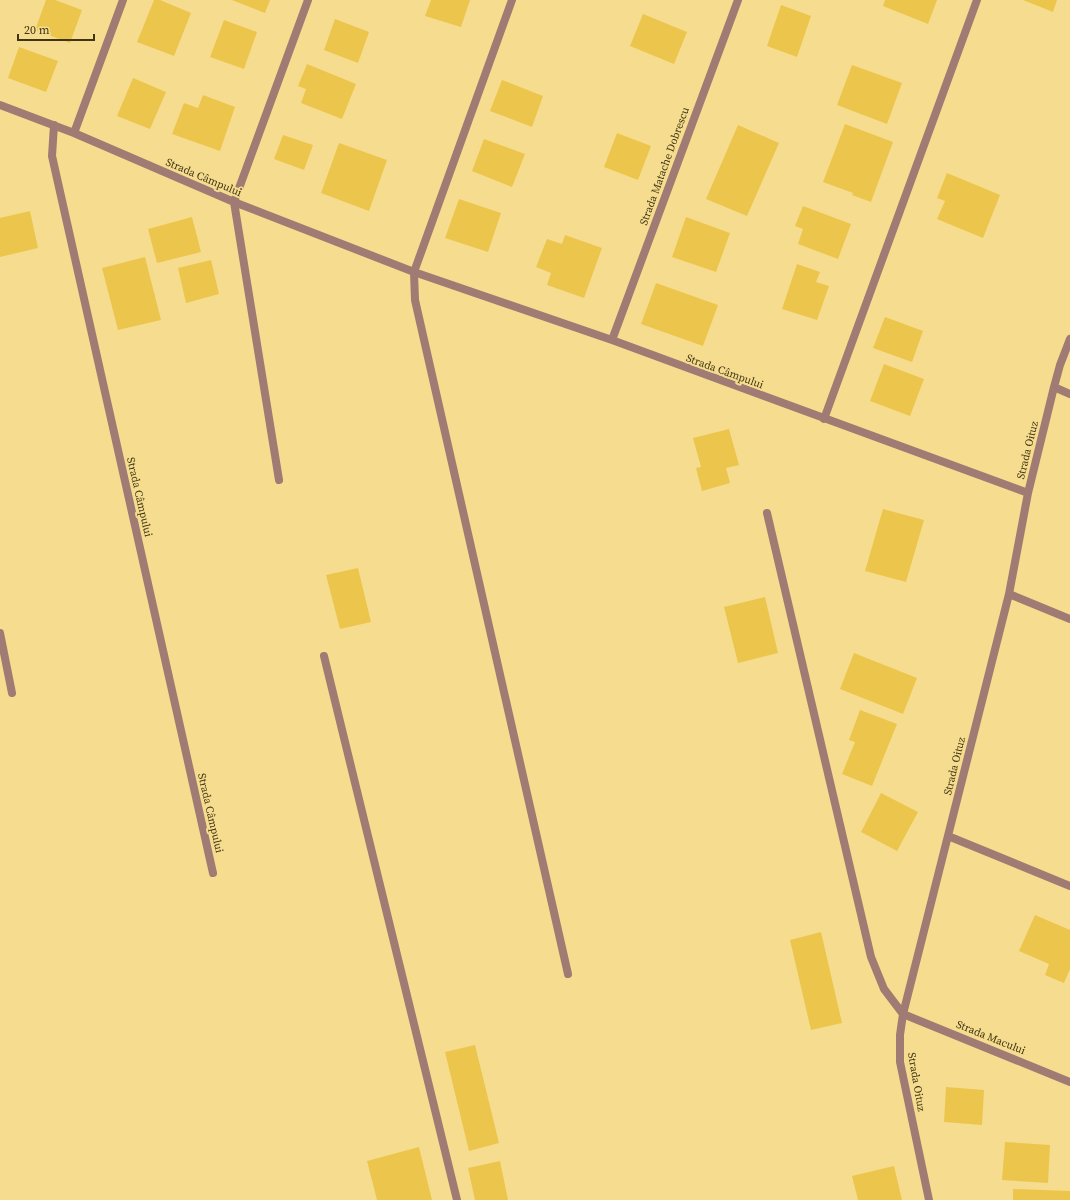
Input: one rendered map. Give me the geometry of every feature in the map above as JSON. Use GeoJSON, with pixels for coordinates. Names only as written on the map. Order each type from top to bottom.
{"type":"FeatureCollection","features":[{"type":"Feature","properties":{"kind":"street"},"geometry":{"type":"LineString","coordinates":[[74,133],[123,0]]}},
{"type":"Feature","properties":{"kind":"street"},"geometry":{"type":"LineString","coordinates":[[279,480],[234,202],[308,0]]}},
{"type":"Feature","properties":{"kind":"street"},"geometry":{"type":"LineString","coordinates":[[512,0],[414,272],[415,300],[568,974]]}},
{"type":"Feature","properties":{"kind":"street","name":"Strada Matache Dobrescu"},"geometry":{"type":"LineString","coordinates":[[612,340],[738,0]]}},
{"type":"Feature","properties":{"kind":"street"},"geometry":{"type":"LineString","coordinates":[[824,419],[977,0]]}},
{"type":"Feature","properties":{"kind":"street","name":"Strada Câmpului"},"geometry":{"type":"LineString","coordinates":[[0,105],[74,133],[234,202],[414,272],[612,340],[1028,493]]}},
{"type":"Feature","properties":{"kind":"street","name":"Strada Câmpului"},"geometry":{"type":"LineString","coordinates":[[54,125],[52,156],[213,873]]}},
{"type":"Feature","properties":{"kind":"street","name":"Strada Oituz"},"geometry":{"type":"LineString","coordinates":[[929,1200],[900,1062],[900,1035],[903,1014],[1009,594],[1028,493],[1054,387],[1060,365],[1070,339]]}},
{"type":"Feature","properties":{"kind":"street"},"geometry":{"type":"LineString","coordinates":[[1054,387],[1070,394]]}},
{"type":"Feature","properties":{"kind":"street"},"geometry":{"type":"LineString","coordinates":[[767,514],[871,957],[884,989],[903,1014]]}},
{"type":"Feature","properties":{"kind":"street"},"geometry":{"type":"LineString","coordinates":[[1009,594],[1070,619]]}},
{"type":"Feature","properties":{"kind":"street"},"geometry":{"type":"LineString","coordinates":[[0,633],[12,693]]}},
{"type":"Feature","properties":{"kind":"street"},"geometry":{"type":"LineString","coordinates":[[324,656],[457,1200]]}},
{"type":"Feature","properties":{"kind":"street"},"geometry":{"type":"LineString","coordinates":[[948,836],[1070,886]]}},
{"type":"Feature","properties":{"kind":"street","name":"Strada Macului"},"geometry":{"type":"LineString","coordinates":[[903,1014],[1070,1082]]}},
{"type":"Feature","properties":{"kind":"building"},"geometry":{"type":"Polygon","coordinates":[[[46,0],[55,0],[82,10],[70,43],[35,30],[46,0]]]}},
{"type":"Feature","properties":{"kind":"building"},"geometry":{"type":"Polygon","coordinates":[[[154,0],[160,0],[191,13],[174,56],[137,42],[154,0]]]}},
{"type":"Feature","properties":{"kind":"building"},"geometry":{"type":"Polygon","coordinates":[[[232,0],[270,0],[265,13],[232,0]]]}},
{"type":"Feature","properties":{"kind":"building"},"geometry":{"type":"Polygon","coordinates":[[[431,0],[470,0],[461,27],[425,16],[431,0]]]}},
{"type":"Feature","properties":{"kind":"building"},"geometry":{"type":"Polygon","coordinates":[[[885,0],[937,0],[928,24],[883,6],[885,0]]]}},
{"type":"Feature","properties":{"kind":"building"},"geometry":{"type":"Polygon","coordinates":[[[1023,0],[1057,0],[1053,12],[1023,0]]]}},
{"type":"Feature","properties":{"kind":"building"},"geometry":{"type":"Polygon","coordinates":[[[781,5],[811,16],[797,57],[767,46],[781,5]]]}},
{"type":"Feature","properties":{"kind":"building"},"geometry":{"type":"Polygon","coordinates":[[[643,14],[687,32],[674,64],[630,46],[643,14]]]}},
{"type":"Feature","properties":{"kind":"building"},"geometry":{"type":"Polygon","coordinates":[[[335,19],[369,32],[358,63],[324,50],[335,19]]]}},
{"type":"Feature","properties":{"kind":"building"},"geometry":{"type":"Polygon","coordinates":[[[224,20],[257,32],[244,69],[210,57],[224,20]]]}},
{"type":"Feature","properties":{"kind":"building"},"geometry":{"type":"Polygon","coordinates":[[[19,47],[58,61],[46,92],[8,78],[19,47]]]}},
{"type":"Feature","properties":{"kind":"building"},"geometry":{"type":"Polygon","coordinates":[[[307,64],[356,84],[342,119],[301,103],[306,89],[298,86],[307,64]]]}},
{"type":"Feature","properties":{"kind":"building"},"geometry":{"type":"Polygon","coordinates":[[[852,65],[902,83],[887,124],[837,105],[852,65]]]}},
{"type":"Feature","properties":{"kind":"building"},"geometry":{"type":"Polygon","coordinates":[[[133,78],[166,92],[150,129],[117,116],[133,78]]]}},
{"type":"Feature","properties":{"kind":"building"},"geometry":{"type":"Polygon","coordinates":[[[502,80],[543,96],[532,127],[490,111],[502,80]]]}},
{"type":"Feature","properties":{"kind":"building"},"geometry":{"type":"Polygon","coordinates":[[[203,95],[235,107],[220,151],[172,134],[184,103],[198,108],[203,95]]]}},
{"type":"Feature","properties":{"kind":"building"},"geometry":{"type":"Polygon","coordinates":[[[845,124],[893,142],[871,202],[852,195],[853,193],[823,182],[845,124]]]}},
{"type":"Feature","properties":{"kind":"building"},"geometry":{"type":"Polygon","coordinates":[[[738,125],[779,143],[747,216],[706,199],[738,125]]]}},
{"type":"Feature","properties":{"kind":"building"},"geometry":{"type":"Polygon","coordinates":[[[617,133],[651,146],[638,180],[604,167],[617,133]]]}},
{"type":"Feature","properties":{"kind":"building"},"geometry":{"type":"Polygon","coordinates":[[[283,135],[313,145],[304,170],[274,159],[283,135]]]}},
{"type":"Feature","properties":{"kind":"building"},"geometry":{"type":"Polygon","coordinates":[[[484,139],[525,154],[512,187],[472,171],[484,139]]]}},
{"type":"Feature","properties":{"kind":"building"},"geometry":{"type":"Polygon","coordinates":[[[339,143],[387,160],[369,211],[321,193],[339,143]]]}},
{"type":"Feature","properties":{"kind":"building"},"geometry":{"type":"Polygon","coordinates":[[[947,173],[1000,195],[983,238],[937,219],[945,201],[937,198],[947,173]]]}},
{"type":"Feature","properties":{"kind":"building"},"geometry":{"type":"Polygon","coordinates":[[[459,199],[501,213],[488,252],[445,238],[459,199]]]}},
{"type":"Feature","properties":{"kind":"building"},"geometry":{"type":"Polygon","coordinates":[[[803,206],[851,224],[838,259],[798,244],[803,229],[795,226],[803,206]]]}},
{"type":"Feature","properties":{"kind":"building"},"geometry":{"type":"Polygon","coordinates":[[[30,211],[38,248],[0,257],[0,218],[30,211]]]}},
{"type":"Feature","properties":{"kind":"building"},"geometry":{"type":"Polygon","coordinates":[[[192,217],[201,252],[157,263],[148,229],[192,217]]]}},
{"type":"Feature","properties":{"kind":"building"},"geometry":{"type":"Polygon","coordinates":[[[686,217],[730,233],[716,272],[672,257],[686,217]]]}},
{"type":"Feature","properties":{"kind":"building"},"geometry":{"type":"Polygon","coordinates":[[[565,235],[602,248],[584,298],[547,285],[551,273],[536,267],[547,239],[562,244],[565,235]]]}},
{"type":"Feature","properties":{"kind":"building"},"geometry":{"type":"Polygon","coordinates":[[[145,257],[161,320],[118,330],[102,268],[145,257]]]}},
{"type":"Feature","properties":{"kind":"building"},"geometry":{"type":"Polygon","coordinates":[[[211,260],[219,294],[186,303],[178,268],[211,260]]]}},
{"type":"Feature","properties":{"kind":"building"},"geometry":{"type":"Polygon","coordinates":[[[797,264],[820,272],[816,282],[829,286],[817,320],[782,309],[797,264]]]}},
{"type":"Feature","properties":{"kind":"building"},"geometry":{"type":"Polygon","coordinates":[[[656,283],[718,305],[703,346],[641,324],[656,283]]]}},
{"type":"Feature","properties":{"kind":"building"},"geometry":{"type":"Polygon","coordinates":[[[885,317],[923,331],[912,362],[873,348],[885,317]]]}},
{"type":"Feature","properties":{"kind":"building"},"geometry":{"type":"Polygon","coordinates":[[[884,364],[924,379],[910,416],[870,401],[884,364]]]}},
{"type":"Feature","properties":{"kind":"building"},"geometry":{"type":"Polygon","coordinates":[[[729,429],[739,465],[726,468],[730,483],[702,491],[696,468],[701,467],[693,438],[729,429]]]}},
{"type":"Feature","properties":{"kind":"building"},"geometry":{"type":"Polygon","coordinates":[[[883,509],[924,520],[906,582],[865,571],[883,509]]]}},
{"type":"Feature","properties":{"kind":"building"},"geometry":{"type":"Polygon","coordinates":[[[358,568],[371,622],[340,629],[326,575],[358,568]]]}},
{"type":"Feature","properties":{"kind":"building"},"geometry":{"type":"Polygon","coordinates":[[[765,597],[778,653],[738,663],[724,607],[765,597]]]}},
{"type":"Feature","properties":{"kind":"building"},"geometry":{"type":"Polygon","coordinates":[[[854,653],[917,678],[903,714],[840,689],[854,653]]]}},
{"type":"Feature","properties":{"kind":"building"},"geometry":{"type":"Polygon","coordinates":[[[860,710],[897,724],[872,786],[842,774],[855,742],[849,740],[860,710]]]}},
{"type":"Feature","properties":{"kind":"building"},"geometry":{"type":"Polygon","coordinates":[[[881,793],[918,812],[897,851],[861,832],[881,793]]]}},
{"type":"Feature","properties":{"kind":"building"},"geometry":{"type":"Polygon","coordinates":[[[1035,915],[1070,930],[1070,969],[1064,983],[1045,975],[1049,964],[1019,951],[1035,915]]]}},
{"type":"Feature","properties":{"kind":"building"},"geometry":{"type":"Polygon","coordinates":[[[821,932],[842,1023],[811,1030],[790,940],[821,932]]]}},
{"type":"Feature","properties":{"kind":"building"},"geometry":{"type":"Polygon","coordinates":[[[475,1045],[499,1143],[469,1151],[445,1052],[475,1045]]]}},
{"type":"Feature","properties":{"kind":"building"},"geometry":{"type":"Polygon","coordinates":[[[946,1087],[984,1090],[982,1125],[944,1122],[946,1087]]]}},
{"type":"Feature","properties":{"kind":"building"},"geometry":{"type":"Polygon","coordinates":[[[1005,1142],[1050,1145],[1048,1183],[1002,1180],[1005,1142]]]}},
{"type":"Feature","properties":{"kind":"building"},"geometry":{"type":"Polygon","coordinates":[[[419,1147],[432,1200],[377,1200],[367,1161],[419,1147]]]}},
{"type":"Feature","properties":{"kind":"building"},"geometry":{"type":"Polygon","coordinates":[[[500,1161],[508,1200],[475,1200],[468,1168],[500,1161]]]}},
{"type":"Feature","properties":{"kind":"building"},"geometry":{"type":"Polygon","coordinates":[[[894,1166],[902,1200],[858,1200],[852,1176],[894,1166]]]}},
{"type":"Feature","properties":{"kind":"building"},"geometry":{"type":"Polygon","coordinates":[[[1013,1189],[1070,1191],[1070,1200],[1013,1200],[1013,1189]]]}}]}
